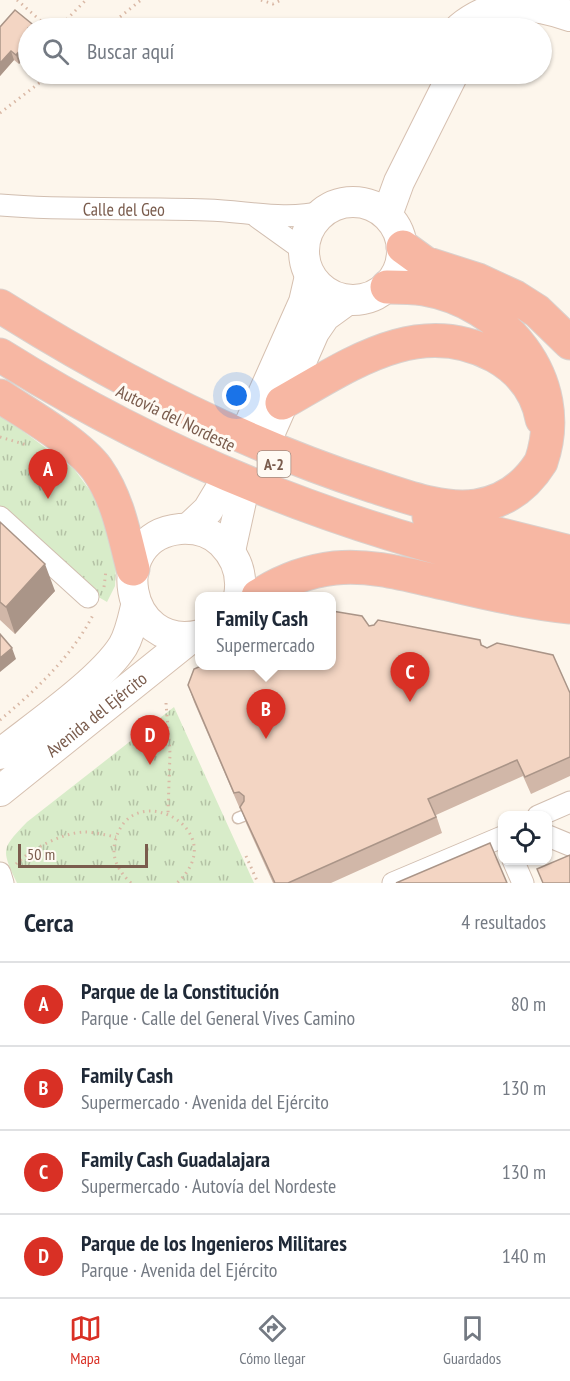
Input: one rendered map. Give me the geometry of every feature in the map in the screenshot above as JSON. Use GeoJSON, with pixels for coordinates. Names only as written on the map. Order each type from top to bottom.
{"type":"FeatureCollection","features":[{"type":"Feature","properties":{"kind":"highway"},"geometry":{"type":"LineString","coordinates":[[403,247],[424,262],[478,280],[515,297],[537,311],[570,343]]}},
{"type":"Feature","properties":{"kind":"highway"},"geometry":{"type":"LineString","coordinates":[[0,306],[57,342],[167,402],[259,443],[397,494],[445,505],[474,506],[504,498],[528,480],[553,439],[557,412],[553,386],[534,351],[495,318],[457,299],[423,288],[387,287]]}},
{"type":"Feature","properties":{"kind":"highway","name":"Autovía del Nordeste"},"geometry":{"type":"LineString","coordinates":[[0,320],[44,348],[160,412],[298,474],[427,517],[570,552]]}},
{"type":"Feature","properties":{"kind":"highway"},"geometry":{"type":"LineString","coordinates":[[268,418],[385,347],[416,340],[454,341],[471,345],[504,361],[526,381],[540,406],[543,421],[538,466]]}},
{"type":"Feature","properties":{"kind":"highway","name":"Autovía del Nordeste"},"geometry":{"type":"LineString","coordinates":[[0,355],[147,438],[290,500],[427,546],[480,561],[570,579]]}},
{"type":"Feature","properties":{"kind":"highway"},"geometry":{"type":"LineString","coordinates":[[0,396],[67,442],[96,467],[121,518],[133,569]]}},
{"type":"Feature","properties":{"kind":"highway"},"geometry":{"type":"LineString","coordinates":[[267,592],[290,580],[334,568],[357,567],[401,573],[539,604],[570,608]]}},
{"type":"Feature","properties":{"kind":"main road"},"geometry":{"type":"LineString","coordinates":[[471,18],[507,4],[536,5],[570,16]]}},
{"type":"Feature","properties":{"kind":"main road"},"geometry":{"type":"LineString","coordinates":[[552,31],[570,37]]}},
{"type":"Feature","properties":{"kind":"main road"},"geometry":{"type":"LineString","coordinates":[[360,202],[381,173],[426,84]]}},
{"type":"Feature","properties":{"kind":"main road"},"geometry":{"type":"LineString","coordinates":[[387,215],[399,182],[448,84]]}},
{"type":"Feature","properties":{"kind":"main road"},"geometry":{"type":"LineString","coordinates":[[268,418],[303,302],[307,263],[312,223],[322,212],[333,205],[360,202],[375,206],[387,215],[398,229],[403,247],[399,268],[387,287],[369,298],[347,300],[326,292],[307,263]]}},
{"type":"Feature","properties":{"kind":"main road"},"geometry":{"type":"LineString","coordinates":[[268,418],[314,332],[326,316],[347,300]]}},
{"type":"Feature","properties":{"kind":"main road"},"geometry":{"type":"LineString","coordinates":[[195,636],[169,635],[157,629],[136,606],[132,593],[133,569],[148,544],[160,535],[189,528],[208,510],[231,496],[230,551],[240,575],[239,592]]}},
{"type":"Feature","properties":{"kind":"main road"},"geometry":{"type":"LineString","coordinates":[[189,528],[212,536],[230,551]]}},
{"type":"Feature","properties":{"kind":"main road","name":"Avenida del Ejército"},"geometry":{"type":"LineString","coordinates":[[0,754],[83,688],[117,655],[124,643],[136,606]]}},
{"type":"Feature","properties":{"kind":"main road","name":"Avenida del Ejército"},"geometry":{"type":"LineString","coordinates":[[0,791],[195,637]]}},
{"type":"Feature","properties":{"kind":"street","name":"Calle del Geo"},"geometry":{"type":"LineString","coordinates":[[0,205],[249,212],[282,217],[303,217],[322,212]]}},
{"type":"Feature","properties":{"kind":"street","name":"Calle del Geo"},"geometry":{"type":"LineString","coordinates":[[249,212],[276,228],[307,263]]}},
{"type":"Feature","properties":{"kind":"street"},"geometry":{"type":"LineString","coordinates":[[0,516],[88,597]]}},
{"type":"Feature","properties":{"kind":"street"},"geometry":{"type":"LineString","coordinates":[[549,811],[570,802]]}},
{"type":"Feature","properties":{"kind":"street"},"geometry":{"type":"LineString","coordinates":[[552,838],[570,845]]}},
{"type":"Feature","properties":{"kind":"street"},"geometry":{"type":"LineString","coordinates":[[393,883],[498,839]]}},
{"type":"Feature","properties":{"kind":"street"},"geometry":{"type":"LineString","coordinates":[[515,865],[523,883]]}},
{"type":"Feature","properties":{"kind":"path"},"geometry":{"type":"LineString","coordinates":[[17,0],[38,18]]}},
{"type":"Feature","properties":{"kind":"path"},"geometry":{"type":"LineString","coordinates":[[68,18],[86,0]]}},
{"type":"Feature","properties":{"kind":"path"},"geometry":{"type":"LineString","coordinates":[[118,18],[141,0]]}},
{"type":"Feature","properties":{"kind":"path"},"geometry":{"type":"LineString","coordinates":[[261,0],[273,4],[281,0]]}},
{"type":"Feature","properties":{"kind":"path"},"geometry":{"type":"LineString","coordinates":[[0,112],[38,84]]}},
{"type":"Feature","properties":{"kind":"path"},"geometry":{"type":"LineString","coordinates":[[166,704],[170,753],[168,813]]}},
{"type":"Feature","properties":{"kind":"path"},"geometry":{"type":"LineString","coordinates":[[131,883],[118,868],[115,860],[116,837],[124,824],[140,813],[159,810],[177,818],[189,832],[194,850],[189,869],[177,883]]}},
{"type":"Feature","properties":{"kind":"path"},"geometry":{"type":"LineString","coordinates":[[3,879],[17,862],[42,846],[69,835],[84,832],[116,837]]}},
{"type":"Feature","properties":{"kind":"path"},"geometry":{"type":"LineString","coordinates":[[246,856],[258,883]]}},
{"type":"Feature","properties":{"kind":"green space"},"geometry":{"type":"Polygon","coordinates":[[[0,414],[74,469],[106,512],[116,566],[115,586],[107,602],[90,592],[0,509],[0,414]]]}},
{"type":"Feature","properties":{"kind":"green space"},"geometry":{"type":"Polygon","coordinates":[[[174,707],[254,883],[17,883],[8,863],[6,850],[18,831],[174,707]]]}},
{"type":"Feature","properties":{"kind":"building"},"geometry":{"type":"Polygon","coordinates":[[[15,10],[25,18],[18,18],[18,53],[16,55],[11,51],[0,63],[0,27],[15,10]]]}},
{"type":"Feature","properties":{"kind":"building"},"geometry":{"type":"Polygon","coordinates":[[[0,522],[45,564],[6,607],[0,602],[0,522]]]}},
{"type":"Feature","properties":{"kind":"building"},"geometry":{"type":"Polygon","coordinates":[[[336,612],[362,616],[369,626],[374,625],[378,620],[480,640],[481,645],[487,648],[497,643],[553,655],[570,693],[570,757],[525,777],[517,760],[428,799],[436,817],[288,883],[275,883],[240,807],[244,796],[239,792],[234,793],[188,685],[194,669],[336,670],[336,612]]]}},
{"type":"Feature","properties":{"kind":"building"},"geometry":{"type":"Polygon","coordinates":[[[0,634],[12,648],[0,658],[0,634]]]}},
{"type":"Feature","properties":{"kind":"building"},"geometry":{"type":"Polygon","coordinates":[[[490,843],[507,883],[396,883],[490,843]]]}},
{"type":"Feature","properties":{"kind":"building"},"geometry":{"type":"Polygon","coordinates":[[[570,855],[570,883],[543,883],[537,869],[552,865],[552,863],[570,855]]]}},
{"type":"Feature","properties":{"kind":"place","name":"Parque de la Constitución"},"geometry":{"type":"Point","coordinates":[48,499]}},
{"type":"Feature","properties":{"kind":"place","name":"Family Cash Guadalajara"},"geometry":{"type":"Point","coordinates":[410,702]}},
{"type":"Feature","properties":{"kind":"place","name":"Family Cash"},"geometry":{"type":"Point","coordinates":[266,739]}},
{"type":"Feature","properties":{"kind":"place","name":"Parque de los Ingenieros Militares"},"geometry":{"type":"Point","coordinates":[150,765]}}]}
